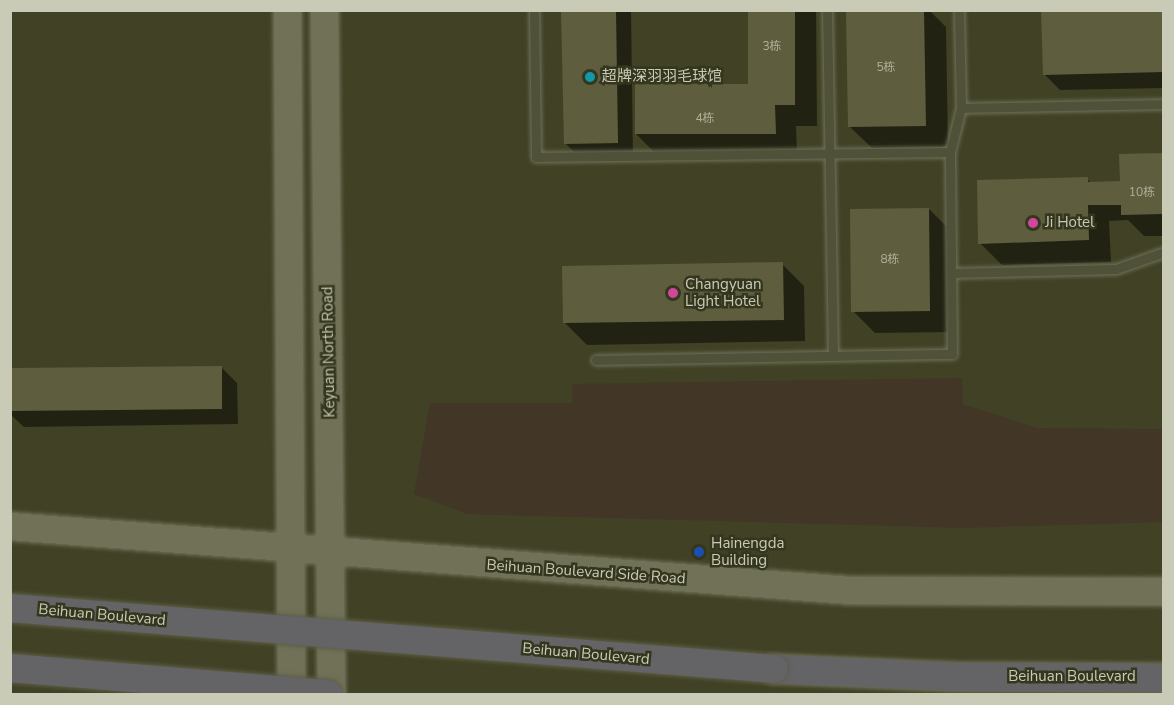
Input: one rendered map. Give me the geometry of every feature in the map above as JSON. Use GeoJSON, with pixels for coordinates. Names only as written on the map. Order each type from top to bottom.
{"type":"FeatureCollection","features":[{"type":"Feature","properties":{"kind":"highway","name":"Beihuan Boulevard"},"geometry":{"type":"LineString","coordinates":[[10,608],[774,669],[957,676],[1164,678]]}},
{"type":"Feature","properties":{"kind":"highway"},"geometry":{"type":"LineString","coordinates":[[10,668],[329,694]]}},
{"type":"Feature","properties":{"kind":"main road"},"geometry":{"type":"LineString","coordinates":[[287,10],[293,547],[291,694]]}},
{"type":"Feature","properties":{"kind":"main road","name":"Keyuan North Road"},"geometry":{"type":"LineString","coordinates":[[324,10],[332,551],[329,694]]}},
{"type":"Feature","properties":{"kind":"main road","name":"Beihuan Boulevard Side Road"},"geometry":{"type":"LineString","coordinates":[[10,526],[849,590],[1164,591]]}},
{"type":"Feature","properties":{"kind":"lane"},"geometry":{"type":"LineString","coordinates":[[534,10],[536,157],[950,152]]}},
{"type":"Feature","properties":{"kind":"lane"},"geometry":{"type":"LineString","coordinates":[[827,10],[833,356]]}},
{"type":"Feature","properties":{"kind":"lane"},"geometry":{"type":"LineString","coordinates":[[596,360],[952,354],[950,152],[961,108],[959,10]]}},
{"type":"Feature","properties":{"kind":"lane"},"geometry":{"type":"LineString","coordinates":[[961,108],[1164,104]]}},
{"type":"Feature","properties":{"kind":"lane"},"geometry":{"type":"LineString","coordinates":[[952,273],[1116,269],[1164,252]]}},
{"type":"Feature","properties":{"kind":"shaded area"},"geometry":{"type":"Polygon","coordinates":[[[962,378],[963,404],[1037,428],[1163,429],[1163,522],[964,528],[467,514],[414,494],[430,403],[572,403],[572,384],[962,378]]]}},
{"type":"Feature","properties":{"kind":"building","name":"超牌深羽羽毛球馆"},"geometry":{"type":"Polygon","coordinates":[[[561,10],[616,10],[618,143],[564,144],[561,10]]]}},
{"type":"Feature","properties":{"kind":"building"},"geometry":{"type":"Polygon","coordinates":[[[748,10],[795,10],[795,105],[775,105],[776,134],[635,134],[635,84],[748,84],[748,10]]]}},
{"type":"Feature","properties":{"kind":"building"},"geometry":{"type":"Polygon","coordinates":[[[846,10],[924,10],[926,126],[848,127],[846,10]]]}},
{"type":"Feature","properties":{"kind":"building"},"geometry":{"type":"Polygon","coordinates":[[[1041,10],[1164,10],[1164,72],[1043,75],[1041,10]]]}},
{"type":"Feature","properties":{"kind":"building","name":"Ji Hotel"},"geometry":{"type":"Polygon","coordinates":[[[1164,153],[1164,214],[1121,215],[1121,205],[1088,205],[1089,240],[978,244],[977,180],[1088,177],[1088,182],[1120,181],[1119,154],[1164,153]]]}},
{"type":"Feature","properties":{"kind":"building"},"geometry":{"type":"Polygon","coordinates":[[[929,208],[930,311],[851,312],[850,209],[929,208]]]}},
{"type":"Feature","properties":{"kind":"building","name":"Changyuan Light Hotel"},"geometry":{"type":"Polygon","coordinates":[[[783,262],[784,320],[563,323],[562,266],[783,262]]]}},
{"type":"Feature","properties":{"kind":"building"},"geometry":{"type":"Polygon","coordinates":[[[222,366],[222,409],[10,411],[10,368],[222,366]]]}},
{"type":"Feature","properties":{"kind":"place","name":"超牌深羽羽毛球馆"},"geometry":{"type":"Point","coordinates":[590,77]}},
{"type":"Feature","properties":{"kind":"place","name":"Ji Hotel"},"geometry":{"type":"Point","coordinates":[1033,223]}},
{"type":"Feature","properties":{"kind":"place","name":"Changyuan Light Hotel"},"geometry":{"type":"Point","coordinates":[673,293]}},
{"type":"Feature","properties":{"kind":"place","name":"Hainengda Building"},"geometry":{"type":"Point","coordinates":[699,552]}}]}
